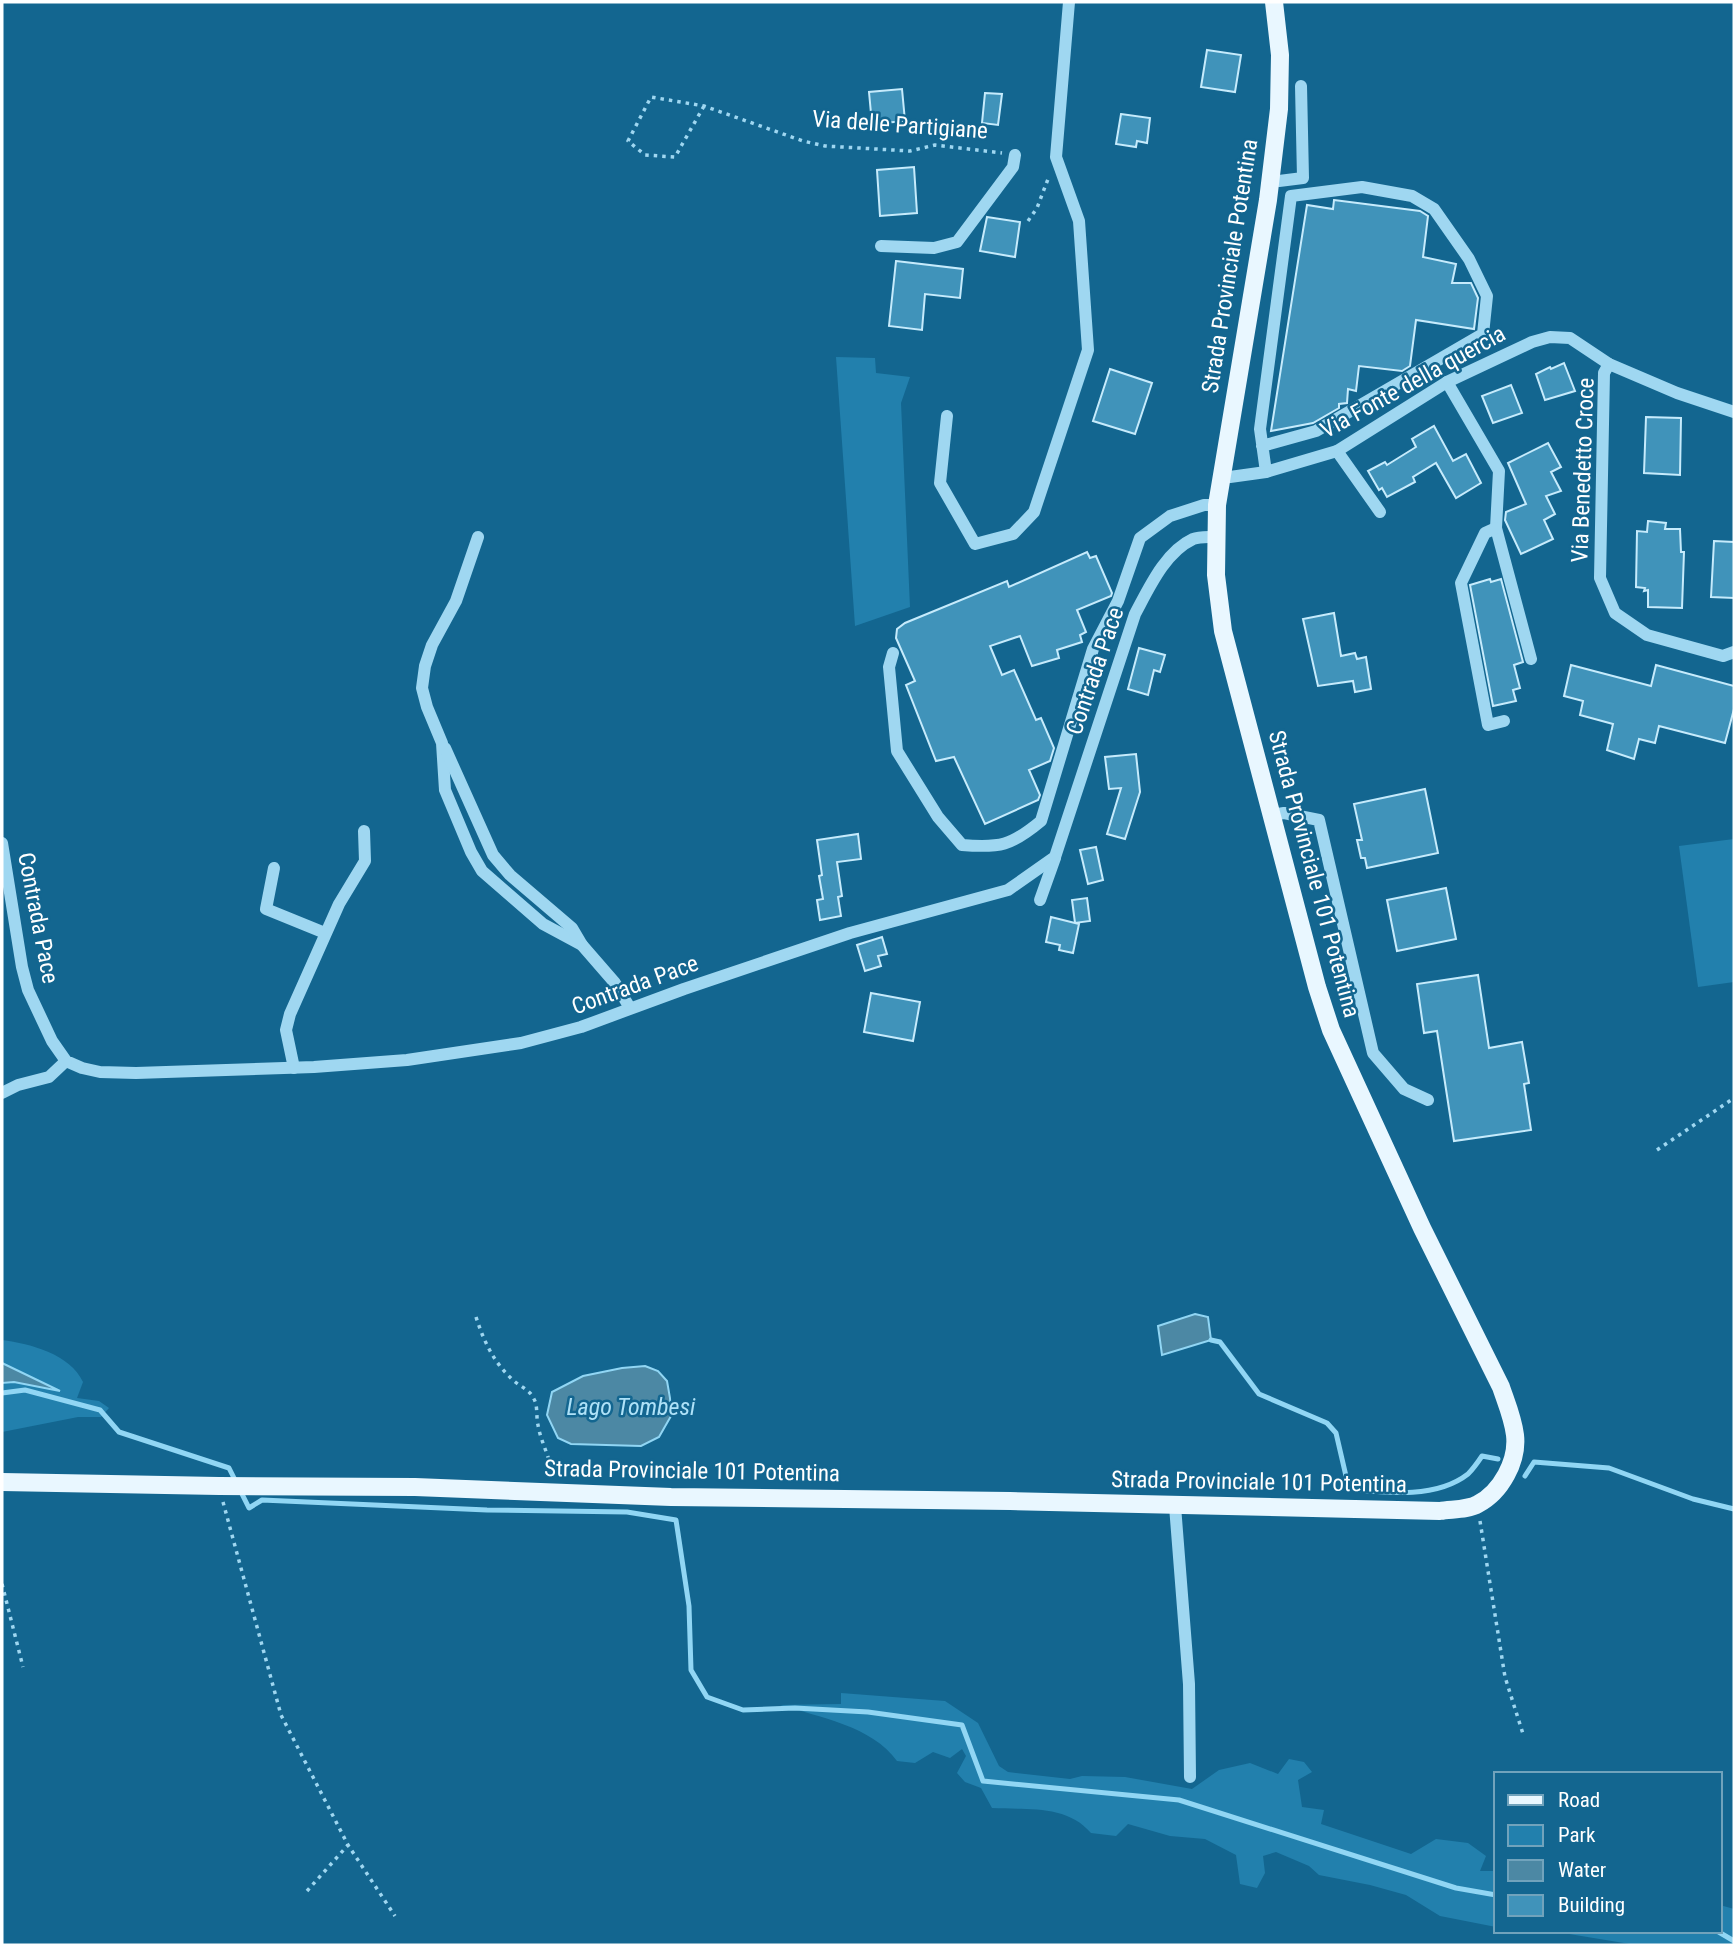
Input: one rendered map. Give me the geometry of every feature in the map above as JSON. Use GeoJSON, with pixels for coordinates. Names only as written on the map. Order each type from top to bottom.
{"type":"FeatureCollection","features":[{"type":"Feature","properties":{"kind":"main road","name":"Strada Provinciale Potentina"},"geometry":{"type":"LineString","coordinates":[[1216,537],[1217,505],[1279,109],[1280,55],[1274,2]]}},
{"type":"Feature","properties":{"kind":"main road","name":"Strada Provinciale 101 Potentina"},"geometry":{"type":"LineString","coordinates":[[2,1482],[415,1488],[671,1497],[1010,1501],[1440,1511],[1476,1506],[1494,1492],[1507,1474],[1515,1436],[1510,1413],[1501,1387],[1422,1227],[1331,1030],[1317,987],[1223,631],[1216,575],[1216,537]]}},
{"type":"Feature","properties":{"kind":"street"},"geometry":{"type":"LineString","coordinates":[[947,416],[940,484],[975,544],[1013,534],[1034,512],[1088,350],[1079,221],[1056,158],[1069,2]]}},
{"type":"Feature","properties":{"kind":"street"},"geometry":{"type":"LineString","coordinates":[[1270,179],[1279,181],[1303,178],[1301,86]]}},
{"type":"Feature","properties":{"kind":"street","name":"Via delle Partigiane"},"geometry":{"type":"LineString","coordinates":[[881,246],[934,247],[957,242],[1013,167],[1014,155]]}},
{"type":"Feature","properties":{"kind":"street"},"geometry":{"type":"LineString","coordinates":[[1262,446],[1316,431],[1483,334],[1487,296],[1469,259],[1434,209],[1412,196],[1362,187],[1291,197],[1260,429],[1262,446],[1266,472]]}},
{"type":"Feature","properties":{"kind":"street","name":"Via Fonte della quercia"},"geometry":{"type":"LineString","coordinates":[[1222,475],[1230,477],[1266,472],[1337,451],[1447,382],[1532,342],[1550,337],[1570,338],[1609,364],[1677,393],[1734,412]]}},
{"type":"Feature","properties":{"kind":"street","name":"Via Benedetto Croce"},"geometry":{"type":"LineString","coordinates":[[1609,364],[1604,373],[1600,578],[1615,613],[1647,635],[1723,656],[1734,652]]}},
{"type":"Feature","properties":{"kind":"street"},"geometry":{"type":"LineString","coordinates":[[1447,382],[1499,471],[1496,528],[1531,659]]}},
{"type":"Feature","properties":{"kind":"street"},"geometry":{"type":"LineString","coordinates":[[1337,451],[1380,512]]}},
{"type":"Feature","properties":{"kind":"street"},"geometry":{"type":"LineString","coordinates":[[893,653],[889,667],[897,751],[938,817],[962,845],[993,848],[1021,838],[1041,821],[1093,649],[1118,601],[1140,538],[1170,516],[1204,505],[1217,505]]}},
{"type":"Feature","properties":{"kind":"street"},"geometry":{"type":"LineString","coordinates":[[1496,528],[1485,533],[1461,583],[1488,725],[1504,721]]}},
{"type":"Feature","properties":{"kind":"street"},"geometry":{"type":"LineString","coordinates":[[478,537],[456,601],[432,645],[425,666],[422,688],[427,707],[493,855],[510,875],[572,928],[582,945],[615,983],[630,1008]]}},
{"type":"Feature","properties":{"kind":"street","name":"Contrada Pace"},"geometry":{"type":"LineString","coordinates":[[2,843],[28,990],[52,1041],[66,1061],[82,1068],[100,1072],[135,1073],[294,1068],[407,1060],[522,1043],[581,1027],[849,933],[1008,890],[1055,857],[1135,614],[1148,590],[1177,550],[1195,538],[1216,537]]}},
{"type":"Feature","properties":{"kind":"street"},"geometry":{"type":"LineString","coordinates":[[442,743],[445,790],[471,852],[482,871],[543,924],[582,945]]}},
{"type":"Feature","properties":{"kind":"street"},"geometry":{"type":"LineString","coordinates":[[1272,815],[1284,813],[1319,820],[1373,1053],[1404,1089],[1428,1100]]}},
{"type":"Feature","properties":{"kind":"street"},"geometry":{"type":"LineString","coordinates":[[294,1068],[286,1030],[290,1014],[339,904],[365,861],[364,831]]}},
{"type":"Feature","properties":{"kind":"street"},"geometry":{"type":"LineString","coordinates":[[1040,900],[1055,857]]}},
{"type":"Feature","properties":{"kind":"street"},"geometry":{"type":"LineString","coordinates":[[274,868],[266,909],[325,933]]}},
{"type":"Feature","properties":{"kind":"street"},"geometry":{"type":"LineString","coordinates":[[2,1093],[18,1085],[50,1077],[66,1061]]}},
{"type":"Feature","properties":{"kind":"street"},"geometry":{"type":"LineString","coordinates":[[1175,1506],[1189,1684],[1190,1777]]}},
{"type":"Feature","properties":{"kind":"path","name":"Via delle Partigiane"},"geometry":{"type":"LineString","coordinates":[[704,106],[675,157],[645,155],[628,141],[651,97],[704,106],[803,141],[825,146],[910,151],[935,145],[1014,155]]}},
{"type":"Feature","properties":{"kind":"path"},"geometry":{"type":"LineString","coordinates":[[1028,221],[1037,208],[1056,158]]}},
{"type":"Feature","properties":{"kind":"path"},"geometry":{"type":"LineString","coordinates":[[1657,1150],[1734,1098]]}},
{"type":"Feature","properties":{"kind":"path"},"geometry":{"type":"LineString","coordinates":[[476,1317],[484,1342],[496,1360],[536,1401],[538,1427],[552,1466],[554,1493]]}},
{"type":"Feature","properties":{"kind":"path"},"geometry":{"type":"LineString","coordinates":[[225,1486],[281,1715],[348,1845],[395,1916]]}},
{"type":"Feature","properties":{"kind":"path"},"geometry":{"type":"LineString","coordinates":[[1476,1506],[1505,1677],[1524,1737]]}},
{"type":"Feature","properties":{"kind":"path"},"geometry":{"type":"LineString","coordinates":[[2,1584],[23,1667]]}},
{"type":"Feature","properties":{"kind":"path"},"geometry":{"type":"LineString","coordinates":[[307,1891],[348,1845]]}},
{"type":"Feature","properties":{"kind":"green space"},"geometry":{"type":"Polygon","coordinates":[[[836,357],[875,358],[876,373],[910,377],[901,403],[910,607],[855,626],[836,357]]]}},
{"type":"Feature","properties":{"kind":"green space"},"geometry":{"type":"Polygon","coordinates":[[[1734,839],[1734,982],[1698,987],[1679,846],[1734,839]]]}},
{"type":"Feature","properties":{"kind":"green space"},"geometry":{"type":"Polygon","coordinates":[[[2,1340],[25,1344],[59,1357],[77,1372],[83,1382],[77,1398],[99,1401],[109,1408],[101,1417],[78,1417],[2,1432],[2,1340]]]}},
{"type":"Feature","properties":{"kind":"green space"},"geometry":{"type":"Polygon","coordinates":[[[841,1693],[945,1701],[978,1723],[999,1766],[1008,1772],[1070,1779],[1082,1776],[1125,1777],[1192,1789],[1219,1770],[1250,1763],[1278,1774],[1289,1759],[1304,1762],[1312,1772],[1298,1780],[1302,1807],[1324,1810],[1321,1824],[1411,1854],[1436,1839],[1468,1843],[1486,1856],[1480,1871],[1494,1871],[1494,1927],[1440,1916],[1406,1895],[1319,1875],[1309,1866],[1276,1852],[1263,1856],[1265,1873],[1257,1888],[1240,1884],[1236,1855],[1205,1839],[1170,1836],[1128,1824],[1116,1836],[1091,1833],[1070,1817],[1058,1813],[992,1808],[981,1788],[965,1782],[957,1773],[966,1756],[962,1749],[950,1758],[933,1752],[915,1763],[897,1761],[874,1739],[859,1731],[780,1705],[841,1704],[841,1693]]]}},
{"type":"Feature","properties":{"kind":"green space"},"geometry":{"type":"Polygon","coordinates":[[[1722,1906],[1734,1909],[1734,1945],[1636,1945],[1563,1933],[1722,1933],[1722,1906]]]}},
{"type":"Feature","properties":{"kind":"water"},"geometry":{"type":"Polygon","coordinates":[[[1195,1314],[1208,1317],[1211,1340],[1162,1355],[1158,1326],[1195,1314]]]}},
{"type":"Feature","properties":{"kind":"water"},"geometry":{"type":"Polygon","coordinates":[[[2,1363],[60,1391],[14,1382],[2,1383],[2,1363]]]}},
{"type":"Feature","properties":{"kind":"water","name":"Lago Tombesi"},"geometry":{"type":"Polygon","coordinates":[[[645,1366],[658,1371],[667,1381],[671,1416],[659,1437],[641,1446],[571,1444],[558,1438],[547,1415],[552,1392],[583,1376],[645,1366]]]}},
{"type":"Feature","properties":{"kind":"building"},"geometry":{"type":"Polygon","coordinates":[[[1207,50],[1241,55],[1235,92],[1201,87],[1207,50]]]}},
{"type":"Feature","properties":{"kind":"building"},"geometry":{"type":"Polygon","coordinates":[[[902,89],[905,121],[872,124],[869,92],[902,89]]]}},
{"type":"Feature","properties":{"kind":"building"},"geometry":{"type":"Polygon","coordinates":[[[985,93],[1002,94],[998,125],[982,123],[985,93]]]}},
{"type":"Feature","properties":{"kind":"building"},"geometry":{"type":"Polygon","coordinates":[[[1121,114],[1150,118],[1147,143],[1137,141],[1136,147],[1116,144],[1121,114]]]}},
{"type":"Feature","properties":{"kind":"building"},"geometry":{"type":"Polygon","coordinates":[[[914,167],[917,213],[880,216],[877,170],[914,167]]]}},
{"type":"Feature","properties":{"kind":"building"},"geometry":{"type":"Polygon","coordinates":[[[1334,200],[1420,211],[1428,216],[1423,257],[1456,264],[1452,283],[1471,283],[1478,298],[1474,329],[1416,320],[1410,366],[1402,371],[1359,366],[1356,391],[1348,389],[1347,403],[1339,404],[1339,408],[1313,423],[1271,431],[1307,205],[1333,209],[1334,200]]]}},
{"type":"Feature","properties":{"kind":"building"},"geometry":{"type":"Polygon","coordinates":[[[987,217],[1020,222],[1015,257],[980,251],[987,217]]]}},
{"type":"Feature","properties":{"kind":"building"},"geometry":{"type":"Polygon","coordinates":[[[896,261],[963,269],[960,298],[925,294],[922,330],[889,326],[896,261]]]}},
{"type":"Feature","properties":{"kind":"building"},"geometry":{"type":"Polygon","coordinates":[[[1564,363],[1575,391],[1545,400],[1536,374],[1564,363]]]}},
{"type":"Feature","properties":{"kind":"building"},"geometry":{"type":"Polygon","coordinates":[[[1110,369],[1152,383],[1135,434],[1093,421],[1110,369]]]}},
{"type":"Feature","properties":{"kind":"building"},"geometry":{"type":"Polygon","coordinates":[[[1511,385],[1522,413],[1493,423],[1482,396],[1511,385]]]}},
{"type":"Feature","properties":{"kind":"building"},"geometry":{"type":"Polygon","coordinates":[[[1646,417],[1681,418],[1680,475],[1644,473],[1646,417]]]}},
{"type":"Feature","properties":{"kind":"building"},"geometry":{"type":"Polygon","coordinates":[[[1434,426],[1453,461],[1466,454],[1481,483],[1456,498],[1436,463],[1413,477],[1415,482],[1387,497],[1382,488],[1379,490],[1368,471],[1385,462],[1387,465],[1416,447],[1412,439],[1434,426]]]}},
{"type":"Feature","properties":{"kind":"building"},"geometry":{"type":"Polygon","coordinates":[[[1548,443],[1561,467],[1551,472],[1561,491],[1546,496],[1555,514],[1544,520],[1553,539],[1521,554],[1505,520],[1506,512],[1526,504],[1508,463],[1548,443]]]}},
{"type":"Feature","properties":{"kind":"building"},"geometry":{"type":"Polygon","coordinates":[[[1648,521],[1666,523],[1665,529],[1680,529],[1681,552],[1684,552],[1682,608],[1648,607],[1648,590],[1636,587],[1637,531],[1647,532],[1648,521]]]}},
{"type":"Feature","properties":{"kind":"building"},"geometry":{"type":"Polygon","coordinates":[[[1714,541],[1734,542],[1734,598],[1711,597],[1714,541]]]}},
{"type":"Feature","properties":{"kind":"building"},"geometry":{"type":"Polygon","coordinates":[[[1087,552],[1090,558],[1096,556],[1112,593],[1111,596],[1077,610],[1086,632],[1080,635],[1082,642],[1057,650],[1059,658],[1032,666],[1020,636],[990,646],[1002,675],[1014,670],[1036,720],[1041,718],[1054,748],[1050,761],[1029,770],[1040,795],[1038,800],[985,824],[954,757],[936,761],[906,685],[915,681],[896,638],[897,629],[905,623],[1007,581],[1009,587],[1087,552]]]}},
{"type":"Feature","properties":{"kind":"building"},"geometry":{"type":"Polygon","coordinates":[[[1490,579],[1491,582],[1501,579],[1523,662],[1514,665],[1520,688],[1513,690],[1516,701],[1493,706],[1470,585],[1490,579]]]}},
{"type":"Feature","properties":{"kind":"building"},"geometry":{"type":"Polygon","coordinates":[[[1334,613],[1341,656],[1355,653],[1357,659],[1366,657],[1371,689],[1355,692],[1353,681],[1318,686],[1303,619],[1334,613]]]}},
{"type":"Feature","properties":{"kind":"building"},"geometry":{"type":"Polygon","coordinates":[[[1139,648],[1165,655],[1160,672],[1154,670],[1148,695],[1128,689],[1139,648]]]}},
{"type":"Feature","properties":{"kind":"building"},"geometry":{"type":"Polygon","coordinates":[[[1571,665],[1651,686],[1656,665],[1734,686],[1734,709],[1725,743],[1659,726],[1655,743],[1639,739],[1634,759],[1607,750],[1613,724],[1580,715],[1583,701],[1564,696],[1571,665]]]}},
{"type":"Feature","properties":{"kind":"building"},"geometry":{"type":"Polygon","coordinates":[[[1136,754],[1140,792],[1125,839],[1107,834],[1121,788],[1109,789],[1105,757],[1136,754]]]}},
{"type":"Feature","properties":{"kind":"building"},"geometry":{"type":"Polygon","coordinates":[[[1425,789],[1438,853],[1367,868],[1365,858],[1361,858],[1357,840],[1362,840],[1354,804],[1425,789]]]}},
{"type":"Feature","properties":{"kind":"building"},"geometry":{"type":"Polygon","coordinates":[[[858,834],[861,859],[837,862],[842,896],[838,897],[841,916],[820,920],[817,900],[823,899],[817,840],[858,834]]]}},
{"type":"Feature","properties":{"kind":"building"},"geometry":{"type":"Polygon","coordinates":[[[1096,847],[1103,880],[1088,884],[1080,850],[1096,847]]]}},
{"type":"Feature","properties":{"kind":"building"},"geometry":{"type":"Polygon","coordinates":[[[1446,888],[1456,939],[1397,951],[1387,900],[1446,888]]]}},
{"type":"Feature","properties":{"kind":"building"},"geometry":{"type":"Polygon","coordinates":[[[1087,898],[1090,921],[1075,923],[1072,900],[1087,898]]]}},
{"type":"Feature","properties":{"kind":"building"},"geometry":{"type":"Polygon","coordinates":[[[1051,917],[1079,924],[1073,953],[1059,950],[1060,945],[1046,942],[1051,917]]]}},
{"type":"Feature","properties":{"kind":"building"},"geometry":{"type":"Polygon","coordinates":[[[882,937],[887,954],[878,956],[881,966],[865,971],[857,945],[882,937]]]}},
{"type":"Feature","properties":{"kind":"building"},"geometry":{"type":"Polygon","coordinates":[[[1478,975],[1489,1048],[1522,1042],[1529,1083],[1524,1084],[1531,1130],[1454,1141],[1437,1031],[1424,1033],[1417,984],[1478,975]]]}},
{"type":"Feature","properties":{"kind":"building"},"geometry":{"type":"Polygon","coordinates":[[[871,993],[920,1002],[913,1041],[864,1032],[871,993]]]}},
{"type":"Feature","properties":{"kind":"waterway"},"geometry":{"type":"LineString","coordinates":[[1211,1340],[1220,1342],[1259,1394],[1327,1423],[1336,1433],[1349,1489],[1395,1493],[1426,1491],[1455,1482],[1468,1474],[1482,1456],[1498,1459]]}},
{"type":"Feature","properties":{"kind":"waterway"},"geometry":{"type":"LineString","coordinates":[[2,1393],[25,1390],[100,1410],[119,1432],[229,1468],[249,1508],[262,1500],[487,1510],[627,1512],[676,1520],[689,1606],[691,1670],[707,1697],[743,1710],[795,1708],[868,1712],[962,1725],[983,1781],[1179,1800],[1456,1888],[1494,1895]]}},
{"type":"Feature","properties":{"kind":"waterway"},"geometry":{"type":"LineString","coordinates":[[1525,1476],[1534,1462],[1609,1468],[1693,1499],[1734,1509]]}},
{"type":"Feature","properties":{"kind":"waterway"},"geometry":{"type":"LineString","coordinates":[[1720,1933],[1734,1941]]}}]}
